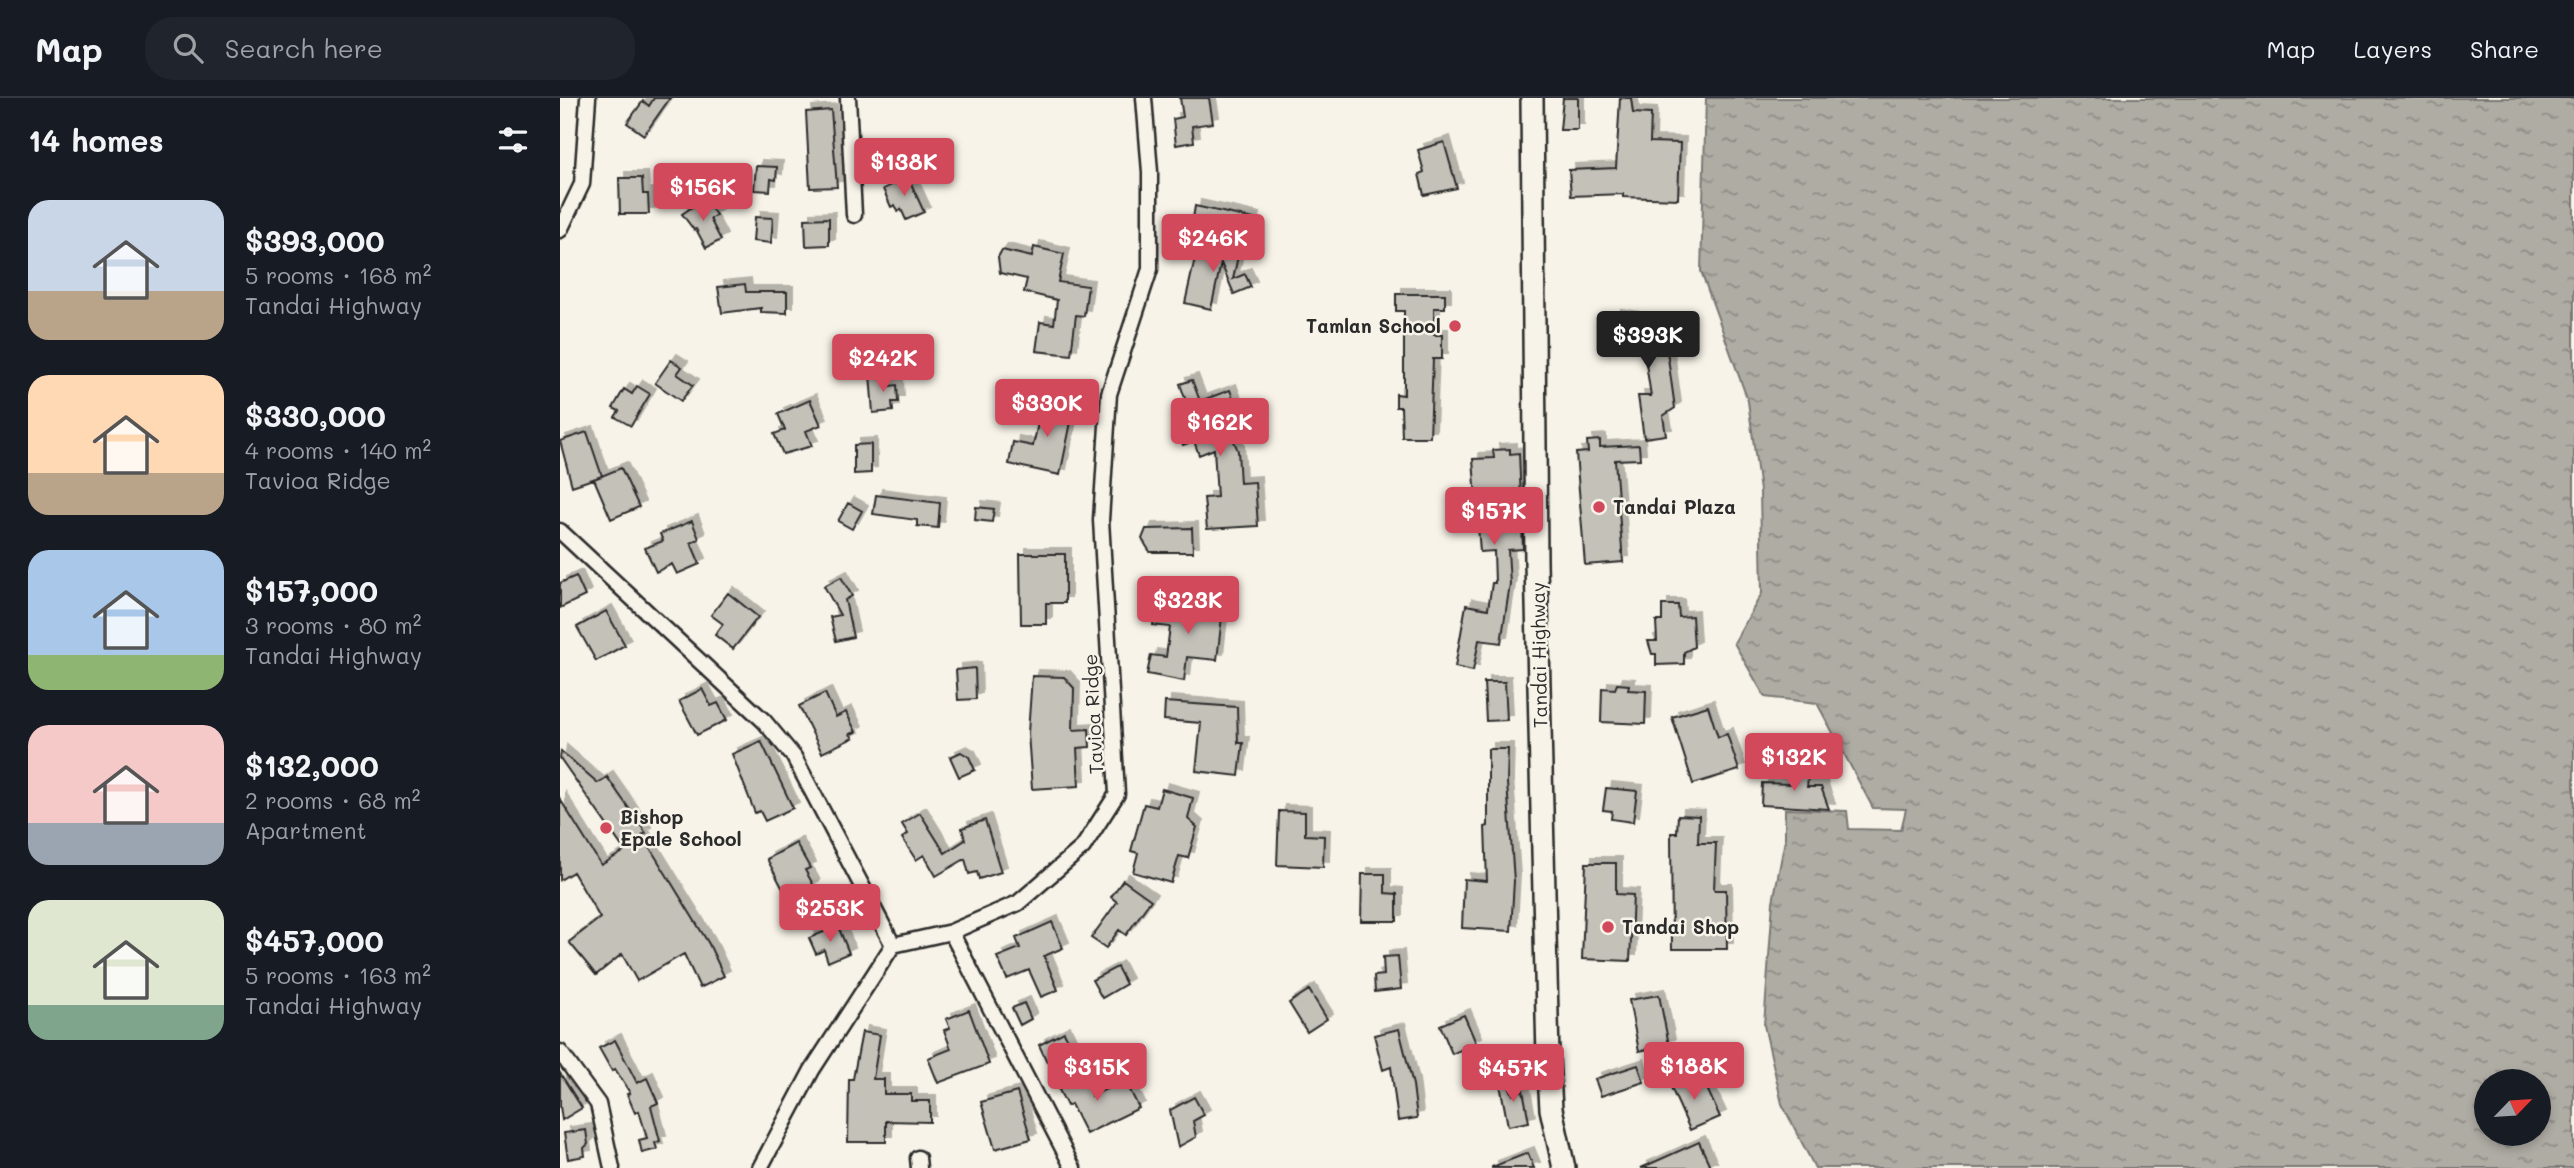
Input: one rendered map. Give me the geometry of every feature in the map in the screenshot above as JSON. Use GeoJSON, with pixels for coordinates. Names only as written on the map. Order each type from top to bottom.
{"type":"FeatureCollection","features":[{"type":"Feature","properties":{"kind":"main road","name":"Tandai Highway"},"geometry":{"type":"LineString","coordinates":[[1532,98],[1536,562],[1548,1057],[1551,1109],[1564,1168]]}},
{"type":"Feature","properties":{"kind":"street"},"geometry":{"type":"LineString","coordinates":[[560,230],[582,184],[588,98]]}},
{"type":"Feature","properties":{"kind":"street"},"geometry":{"type":"LineString","coordinates":[[848,98],[854,215]]}},
{"type":"Feature","properties":{"kind":"street","name":"Tavioa Ridge"},"geometry":{"type":"LineString","coordinates":[[893,945],[951,932],[1018,903],[1083,847],[1117,794],[1101,520],[1109,394],[1150,268],[1150,172],[1144,98]]}},
{"type":"Feature","properties":{"kind":"street"},"geometry":{"type":"LineString","coordinates":[[560,531],[764,721],[794,757],[893,945],[812,1070],[760,1168]]}},
{"type":"Feature","properties":{"kind":"street"},"geometry":{"type":"LineString","coordinates":[[951,932],[1073,1168]]}},
{"type":"Feature","properties":{"kind":"street"},"geometry":{"type":"LineString","coordinates":[[560,1052],[598,1104],[612,1168]]}},
{"type":"Feature","properties":{"kind":"water"},"geometry":{"type":"Polygon","coordinates":[[[1706,98],[2574,98],[2574,1168],[1815,1168],[1782,1104],[1764,1025],[1773,902],[1785,840],[1785,809],[1847,811],[1849,829],[1901,830],[1906,809],[1873,808],[1817,703],[1765,697],[1734,643],[1762,593],[1760,491],[1748,401],[1701,271],[1706,98]]]}},
{"type":"Feature","properties":{"kind":"building"},"geometry":{"type":"Polygon","coordinates":[[[654,98],[670,98],[644,135],[627,123],[643,101],[649,106],[654,98]]]}},
{"type":"Feature","properties":{"kind":"building"},"geometry":{"type":"Polygon","coordinates":[[[1180,98],[1209,98],[1213,123],[1192,126],[1194,142],[1176,145],[1173,119],[1183,117],[1180,98]]]}},
{"type":"Feature","properties":{"kind":"building"},"geometry":{"type":"Polygon","coordinates":[[[1563,98],[1578,98],[1578,130],[1560,130],[1563,98]]]}},
{"type":"Feature","properties":{"kind":"building"},"geometry":{"type":"Polygon","coordinates":[[[1620,98],[1631,98],[1633,113],[1651,114],[1650,142],[1680,143],[1678,199],[1623,197],[1623,194],[1571,196],[1569,170],[1616,168],[1620,98]]]}},
{"type":"Feature","properties":{"kind":"building"},"geometry":{"type":"Polygon","coordinates":[[[831,110],[837,187],[810,188],[806,112],[831,110]]]}},
{"type":"Feature","properties":{"kind":"building"},"geometry":{"type":"Polygon","coordinates":[[[1444,142],[1457,188],[1424,195],[1419,174],[1424,172],[1418,150],[1444,142]]]}},
{"type":"Feature","properties":{"kind":"building"},"geometry":{"type":"Polygon","coordinates":[[[756,166],[777,167],[776,180],[771,179],[770,191],[754,190],[756,166]]]}},
{"type":"Feature","properties":{"kind":"building"},"geometry":{"type":"Polygon","coordinates":[[[908,177],[924,212],[906,220],[901,209],[898,212],[895,205],[891,207],[883,189],[908,177]]]}},
{"type":"Feature","properties":{"kind":"building"},"geometry":{"type":"Polygon","coordinates":[[[619,178],[642,178],[643,194],[648,194],[649,214],[620,214],[619,178]]]}},
{"type":"Feature","properties":{"kind":"building"},"geometry":{"type":"Polygon","coordinates":[[[704,199],[716,215],[710,219],[721,240],[706,248],[696,229],[694,230],[682,214],[704,199]]]}},
{"type":"Feature","properties":{"kind":"building"},"geometry":{"type":"Polygon","coordinates":[[[1195,206],[1254,219],[1251,232],[1192,225],[1195,206]]]}},
{"type":"Feature","properties":{"kind":"building"},"geometry":{"type":"Polygon","coordinates":[[[755,217],[773,218],[771,243],[753,241],[755,217]]]}},
{"type":"Feature","properties":{"kind":"building"},"geometry":{"type":"Polygon","coordinates":[[[829,218],[829,245],[806,246],[805,219],[829,218]]]}},
{"type":"Feature","properties":{"kind":"building"},"geometry":{"type":"Polygon","coordinates":[[[1233,243],[1238,256],[1233,279],[1245,274],[1251,287],[1234,294],[1221,263],[1211,309],[1185,303],[1197,249],[1233,243]]]}},
{"type":"Feature","properties":{"kind":"building"},"geometry":{"type":"Polygon","coordinates":[[[1034,247],[1064,254],[1058,282],[1088,286],[1084,316],[1076,315],[1071,355],[1036,351],[1040,322],[1054,324],[1057,300],[1024,292],[1027,279],[1000,273],[998,257],[1002,250],[1032,257],[1034,247]]]}},
{"type":"Feature","properties":{"kind":"building"},"geometry":{"type":"Polygon","coordinates":[[[745,284],[746,292],[787,292],[787,313],[761,312],[761,308],[722,313],[718,287],[745,284]]]}},
{"type":"Feature","properties":{"kind":"building"},"geometry":{"type":"Polygon","coordinates":[[[1396,294],[1445,294],[1445,308],[1434,308],[1434,335],[1442,335],[1442,359],[1433,359],[1430,437],[1402,437],[1401,407],[1396,407],[1396,394],[1404,395],[1404,311],[1396,311],[1396,294]]]}},
{"type":"Feature","properties":{"kind":"building"},"geometry":{"type":"Polygon","coordinates":[[[1615,315],[1634,318],[1633,325],[1638,326],[1637,333],[1664,329],[1675,408],[1663,416],[1666,435],[1644,438],[1638,396],[1651,396],[1643,344],[1601,338],[1603,318],[1614,320],[1615,315]]]}},
{"type":"Feature","properties":{"kind":"building"},"geometry":{"type":"Polygon","coordinates":[[[671,360],[682,367],[677,374],[693,385],[681,401],[655,383],[671,360]]]}},
{"type":"Feature","properties":{"kind":"building"},"geometry":{"type":"Polygon","coordinates":[[[870,374],[889,378],[889,386],[897,385],[898,402],[892,402],[893,411],[873,413],[870,374]]]}},
{"type":"Feature","properties":{"kind":"building"},"geometry":{"type":"Polygon","coordinates":[[[1192,380],[1200,401],[1230,390],[1241,421],[1228,426],[1238,451],[1240,483],[1255,482],[1258,526],[1207,529],[1204,498],[1217,497],[1214,449],[1199,455],[1194,441],[1183,445],[1175,424],[1192,418],[1180,384],[1192,380]]]}},
{"type":"Feature","properties":{"kind":"building"},"geometry":{"type":"Polygon","coordinates":[[[637,386],[650,394],[631,426],[615,417],[619,411],[613,408],[624,389],[632,394],[637,386]]]}},
{"type":"Feature","properties":{"kind":"building"},"geometry":{"type":"Polygon","coordinates":[[[1044,396],[1075,403],[1060,475],[1009,464],[1013,442],[1033,446],[1044,396]]]}},
{"type":"Feature","properties":{"kind":"building"},"geometry":{"type":"Polygon","coordinates":[[[810,400],[821,425],[806,431],[812,446],[783,454],[774,434],[785,430],[778,414],[810,400]]]}},
{"type":"Feature","properties":{"kind":"building"},"geometry":{"type":"Polygon","coordinates":[[[587,432],[602,476],[572,486],[560,441],[587,432]]]}},
{"type":"Feature","properties":{"kind":"building","name":"Tandai Plaza"},"geometry":{"type":"Polygon","coordinates":[[[1600,440],[1600,447],[1639,445],[1640,459],[1615,460],[1623,562],[1585,565],[1576,453],[1588,452],[1587,441],[1600,440]]]}},
{"type":"Feature","properties":{"kind":"building"},"geometry":{"type":"Polygon","coordinates":[[[871,444],[871,473],[854,474],[854,445],[871,444]]]}},
{"type":"Feature","properties":{"kind":"building"},"geometry":{"type":"Polygon","coordinates":[[[1510,449],[1510,454],[1519,453],[1523,549],[1508,550],[1510,584],[1501,643],[1479,640],[1473,671],[1455,667],[1466,605],[1488,609],[1492,583],[1495,583],[1494,551],[1480,552],[1473,459],[1494,458],[1493,450],[1510,449]]]}},
{"type":"Feature","properties":{"kind":"building"},"geometry":{"type":"Polygon","coordinates":[[[621,468],[639,507],[611,519],[594,479],[621,468]]]}},
{"type":"Feature","properties":{"kind":"building"},"geometry":{"type":"Polygon","coordinates":[[[876,495],[940,503],[938,528],[917,526],[917,520],[873,514],[876,495]]]}},
{"type":"Feature","properties":{"kind":"building"},"geometry":{"type":"Polygon","coordinates":[[[848,503],[862,511],[852,529],[838,521],[848,503]]]}},
{"type":"Feature","properties":{"kind":"building"},"geometry":{"type":"Polygon","coordinates":[[[976,507],[994,509],[992,522],[975,520],[976,507]]]}},
{"type":"Feature","properties":{"kind":"building"},"geometry":{"type":"Polygon","coordinates":[[[692,521],[699,539],[691,543],[700,564],[677,574],[672,564],[656,572],[645,548],[663,541],[660,534],[692,521]]]}},
{"type":"Feature","properties":{"kind":"building"},"geometry":{"type":"Polygon","coordinates":[[[1192,528],[1193,552],[1150,552],[1142,539],[1146,529],[1192,528]]]}},
{"type":"Feature","properties":{"kind":"building"},"geometry":{"type":"Polygon","coordinates":[[[1020,554],[1065,554],[1065,603],[1046,603],[1046,624],[1021,624],[1020,554]]]}},
{"type":"Feature","properties":{"kind":"building"},"geometry":{"type":"Polygon","coordinates":[[[576,576],[585,596],[560,608],[560,583],[576,576]]]}},
{"type":"Feature","properties":{"kind":"building"},"geometry":{"type":"Polygon","coordinates":[[[841,577],[852,596],[845,600],[853,637],[836,641],[830,617],[840,615],[824,586],[841,577]]]}},
{"type":"Feature","properties":{"kind":"building"},"geometry":{"type":"Polygon","coordinates":[[[728,593],[758,617],[733,649],[715,635],[723,624],[711,615],[728,593]]]}},
{"type":"Feature","properties":{"kind":"building"},"geometry":{"type":"Polygon","coordinates":[[[1195,596],[1224,599],[1217,660],[1187,657],[1184,681],[1147,674],[1151,655],[1166,657],[1170,627],[1153,625],[1155,605],[1193,610],[1195,596]]]}},
{"type":"Feature","properties":{"kind":"building"},"geometry":{"type":"Polygon","coordinates":[[[1662,605],[1678,605],[1679,617],[1692,616],[1694,647],[1684,652],[1684,664],[1656,665],[1656,654],[1652,654],[1648,641],[1657,641],[1656,621],[1662,621],[1662,605]]]}},
{"type":"Feature","properties":{"kind":"building"},"geometry":{"type":"Polygon","coordinates":[[[606,611],[625,645],[596,661],[577,627],[606,611]]]}},
{"type":"Feature","properties":{"kind":"building"},"geometry":{"type":"Polygon","coordinates":[[[975,668],[976,699],[958,700],[956,670],[975,668]]]}},
{"type":"Feature","properties":{"kind":"building"},"geometry":{"type":"Polygon","coordinates":[[[1032,676],[1064,677],[1074,688],[1073,730],[1089,729],[1090,747],[1077,748],[1079,786],[1032,789],[1028,733],[1032,676]]]}},
{"type":"Feature","properties":{"kind":"building"},"geometry":{"type":"Polygon","coordinates":[[[1484,682],[1505,682],[1507,720],[1486,721],[1484,682]]]}},
{"type":"Feature","properties":{"kind":"building"},"geometry":{"type":"Polygon","coordinates":[[[1617,684],[1629,685],[1628,690],[1646,691],[1645,724],[1601,722],[1602,688],[1615,689],[1617,684]]]}},
{"type":"Feature","properties":{"kind":"building"},"geometry":{"type":"Polygon","coordinates":[[[702,689],[711,706],[718,703],[727,720],[697,735],[679,701],[702,689]]]}},
{"type":"Feature","properties":{"kind":"building"},"geometry":{"type":"Polygon","coordinates":[[[825,693],[836,717],[846,712],[856,732],[850,734],[853,738],[822,753],[799,706],[825,693]]]}},
{"type":"Feature","properties":{"kind":"building"},"geometry":{"type":"Polygon","coordinates":[[[1165,702],[1237,707],[1238,743],[1243,743],[1239,776],[1196,771],[1201,723],[1164,720],[1165,702]]]}},
{"type":"Feature","properties":{"kind":"building"},"geometry":{"type":"Polygon","coordinates":[[[1708,706],[1718,737],[1727,734],[1739,770],[1693,784],[1672,717],[1708,706]]]}},
{"type":"Feature","properties":{"kind":"building"},"geometry":{"type":"Polygon","coordinates":[[[761,741],[793,808],[765,821],[760,811],[755,813],[732,754],[761,741]]]}},
{"type":"Feature","properties":{"kind":"building"},"geometry":{"type":"Polygon","coordinates":[[[1488,749],[1508,749],[1507,783],[1514,881],[1511,931],[1462,928],[1464,879],[1487,881],[1485,827],[1488,826],[1488,749]]]}},
{"type":"Feature","properties":{"kind":"building"},"geometry":{"type":"Polygon","coordinates":[[[561,751],[598,783],[607,777],[646,833],[642,835],[709,944],[724,976],[700,988],[684,954],[637,981],[622,954],[596,975],[569,942],[600,918],[573,872],[560,880],[560,799],[601,865],[625,851],[560,758],[561,751]]]}},
{"type":"Feature","properties":{"kind":"building"},"geometry":{"type":"Polygon","coordinates":[[[961,752],[969,757],[975,770],[959,777],[950,757],[961,752]]]}},
{"type":"Feature","properties":{"kind":"building"},"geometry":{"type":"Polygon","coordinates":[[[1794,768],[1809,770],[1807,787],[1821,787],[1829,809],[1761,805],[1762,783],[1792,784],[1794,768]]]}},
{"type":"Feature","properties":{"kind":"building"},"geometry":{"type":"Polygon","coordinates":[[[1606,788],[1637,791],[1633,822],[1611,819],[1612,811],[1603,810],[1606,788]]]}},
{"type":"Feature","properties":{"kind":"building"},"geometry":{"type":"Polygon","coordinates":[[[1162,789],[1193,798],[1188,819],[1197,827],[1188,858],[1179,856],[1171,883],[1133,872],[1138,853],[1131,851],[1144,804],[1157,807],[1162,789]]]}},
{"type":"Feature","properties":{"kind":"building"},"geometry":{"type":"Polygon","coordinates":[[[1279,811],[1305,812],[1305,835],[1324,836],[1323,867],[1277,865],[1279,811]]]}},
{"type":"Feature","properties":{"kind":"building"},"geometry":{"type":"Polygon","coordinates":[[[920,813],[945,853],[965,840],[962,828],[985,820],[1001,872],[979,879],[977,872],[969,874],[965,859],[936,876],[924,855],[916,860],[902,838],[908,834],[902,824],[920,813]]]}},
{"type":"Feature","properties":{"kind":"building"},"geometry":{"type":"Polygon","coordinates":[[[1678,815],[1699,816],[1698,843],[1716,843],[1714,890],[1726,890],[1727,949],[1672,949],[1671,833],[1677,833],[1678,815]]]}},
{"type":"Feature","properties":{"kind":"building"},"geometry":{"type":"Polygon","coordinates":[[[796,843],[810,868],[805,870],[814,886],[796,896],[792,889],[785,893],[767,859],[796,843]]]}},
{"type":"Feature","properties":{"kind":"building","name":"Tandai Shop"},"geometry":{"type":"Polygon","coordinates":[[[1586,863],[1616,863],[1616,894],[1633,895],[1630,961],[1582,959],[1586,863]]]}},
{"type":"Feature","properties":{"kind":"building"},"geometry":{"type":"Polygon","coordinates":[[[1362,874],[1385,874],[1385,893],[1397,894],[1397,921],[1361,921],[1362,874]]]}},
{"type":"Feature","properties":{"kind":"building"},"geometry":{"type":"Polygon","coordinates":[[[1123,880],[1151,900],[1126,935],[1119,930],[1106,948],[1091,938],[1117,902],[1111,897],[1123,880]]]}},
{"type":"Feature","properties":{"kind":"building"},"geometry":{"type":"Polygon","coordinates":[[[1052,922],[1063,948],[1044,956],[1058,990],[1041,997],[1029,970],[1007,979],[997,957],[1020,948],[1016,938],[1052,922]]]}},
{"type":"Feature","properties":{"kind":"building"},"geometry":{"type":"Polygon","coordinates":[[[838,926],[849,953],[828,962],[824,950],[816,954],[809,938],[838,926]]]}},
{"type":"Feature","properties":{"kind":"building"},"geometry":{"type":"Polygon","coordinates":[[[1398,956],[1401,989],[1375,992],[1374,976],[1384,975],[1383,957],[1398,956]]]}},
{"type":"Feature","properties":{"kind":"building"},"geometry":{"type":"Polygon","coordinates":[[[1117,967],[1126,984],[1102,998],[1092,980],[1117,967]]]}},
{"type":"Feature","properties":{"kind":"building"},"geometry":{"type":"Polygon","coordinates":[[[1309,990],[1327,1019],[1307,1032],[1289,1003],[1309,990]]]}},
{"type":"Feature","properties":{"kind":"building"},"geometry":{"type":"Polygon","coordinates":[[[1659,995],[1669,1045],[1639,1051],[1629,1000],[1659,995]]]}},
{"type":"Feature","properties":{"kind":"building"},"geometry":{"type":"Polygon","coordinates":[[[1024,1003],[1031,1019],[1020,1025],[1012,1008],[1024,1003]]]}},
{"type":"Feature","properties":{"kind":"building"},"geometry":{"type":"Polygon","coordinates":[[[969,1010],[989,1064],[938,1083],[928,1058],[951,1049],[944,1030],[950,1028],[946,1019],[969,1010]]]}},
{"type":"Feature","properties":{"kind":"building"},"geometry":{"type":"Polygon","coordinates":[[[1464,1015],[1476,1043],[1452,1054],[1440,1025],[1464,1015]]]}},
{"type":"Feature","properties":{"kind":"building"},"geometry":{"type":"Polygon","coordinates":[[[1399,1029],[1413,1085],[1417,1118],[1398,1121],[1391,1067],[1383,1070],[1374,1035],[1399,1029]]]}},
{"type":"Feature","properties":{"kind":"building"},"geometry":{"type":"Polygon","coordinates":[[[862,1032],[880,1035],[873,1079],[884,1079],[884,1094],[911,1094],[911,1101],[930,1101],[930,1122],[886,1121],[886,1142],[848,1142],[849,1079],[853,1079],[862,1032]]]}},
{"type":"Feature","properties":{"kind":"building"},"geometry":{"type":"Polygon","coordinates":[[[1064,1032],[1072,1049],[1047,1062],[1039,1045],[1064,1032]]]}},
{"type":"Feature","properties":{"kind":"building"},"geometry":{"type":"Polygon","coordinates":[[[615,1040],[637,1083],[647,1078],[658,1103],[651,1106],[660,1141],[655,1143],[657,1149],[642,1153],[639,1140],[647,1138],[639,1111],[635,1113],[627,1094],[630,1093],[615,1069],[612,1071],[599,1048],[615,1040]]]}},
{"type":"Feature","properties":{"kind":"building"},"geometry":{"type":"Polygon","coordinates":[[[1638,1065],[1644,1082],[1601,1096],[1595,1079],[1638,1065]]]}},
{"type":"Feature","properties":{"kind":"building"},"geometry":{"type":"Polygon","coordinates":[[[1503,1072],[1513,1095],[1523,1090],[1529,1122],[1508,1126],[1498,1074],[1503,1072]]]}},
{"type":"Feature","properties":{"kind":"building"},"geometry":{"type":"Polygon","coordinates":[[[560,1073],[582,1108],[562,1120],[560,1106],[560,1073]]]}},
{"type":"Feature","properties":{"kind":"building"},"geometry":{"type":"Polygon","coordinates":[[[1082,1074],[1092,1096],[1125,1080],[1139,1108],[1086,1134],[1071,1104],[1067,1106],[1057,1086],[1082,1074]]]}},
{"type":"Feature","properties":{"kind":"building"},"geometry":{"type":"Polygon","coordinates":[[[1688,1074],[1695,1089],[1705,1084],[1720,1117],[1690,1130],[1669,1083],[1688,1074]]]}},
{"type":"Feature","properties":{"kind":"building"},"geometry":{"type":"Polygon","coordinates":[[[1017,1092],[1031,1139],[995,1149],[981,1102],[1017,1092]]]}},
{"type":"Feature","properties":{"kind":"building"},"geometry":{"type":"Polygon","coordinates":[[[1194,1097],[1204,1115],[1193,1121],[1196,1137],[1178,1147],[1170,1110],[1194,1097]]]}},
{"type":"Feature","properties":{"kind":"building"},"geometry":{"type":"Polygon","coordinates":[[[586,1130],[588,1144],[584,1148],[585,1156],[568,1159],[564,1133],[586,1130]]]}},
{"type":"Feature","properties":{"kind":"building"},"geometry":{"type":"Polygon","coordinates":[[[1699,1142],[1711,1168],[1641,1168],[1699,1142]]]}},
{"type":"Feature","properties":{"kind":"building"},"geometry":{"type":"Polygon","coordinates":[[[1528,1153],[1534,1168],[1492,1168],[1492,1167],[1528,1153]]]}},
{"type":"Feature","properties":{"kind":"place","name":"Tamlan School"},"geometry":{"type":"Point","coordinates":[1455,326]}},
{"type":"Feature","properties":{"kind":"place","name":"Tandai Plaza"},"geometry":{"type":"Point","coordinates":[1599,507]}},
{"type":"Feature","properties":{"kind":"place","name":"Bishop Epale School"},"geometry":{"type":"Point","coordinates":[606,828]}},
{"type":"Feature","properties":{"kind":"place","name":"Tandai Shop"},"geometry":{"type":"Point","coordinates":[1608,927]}}]}
